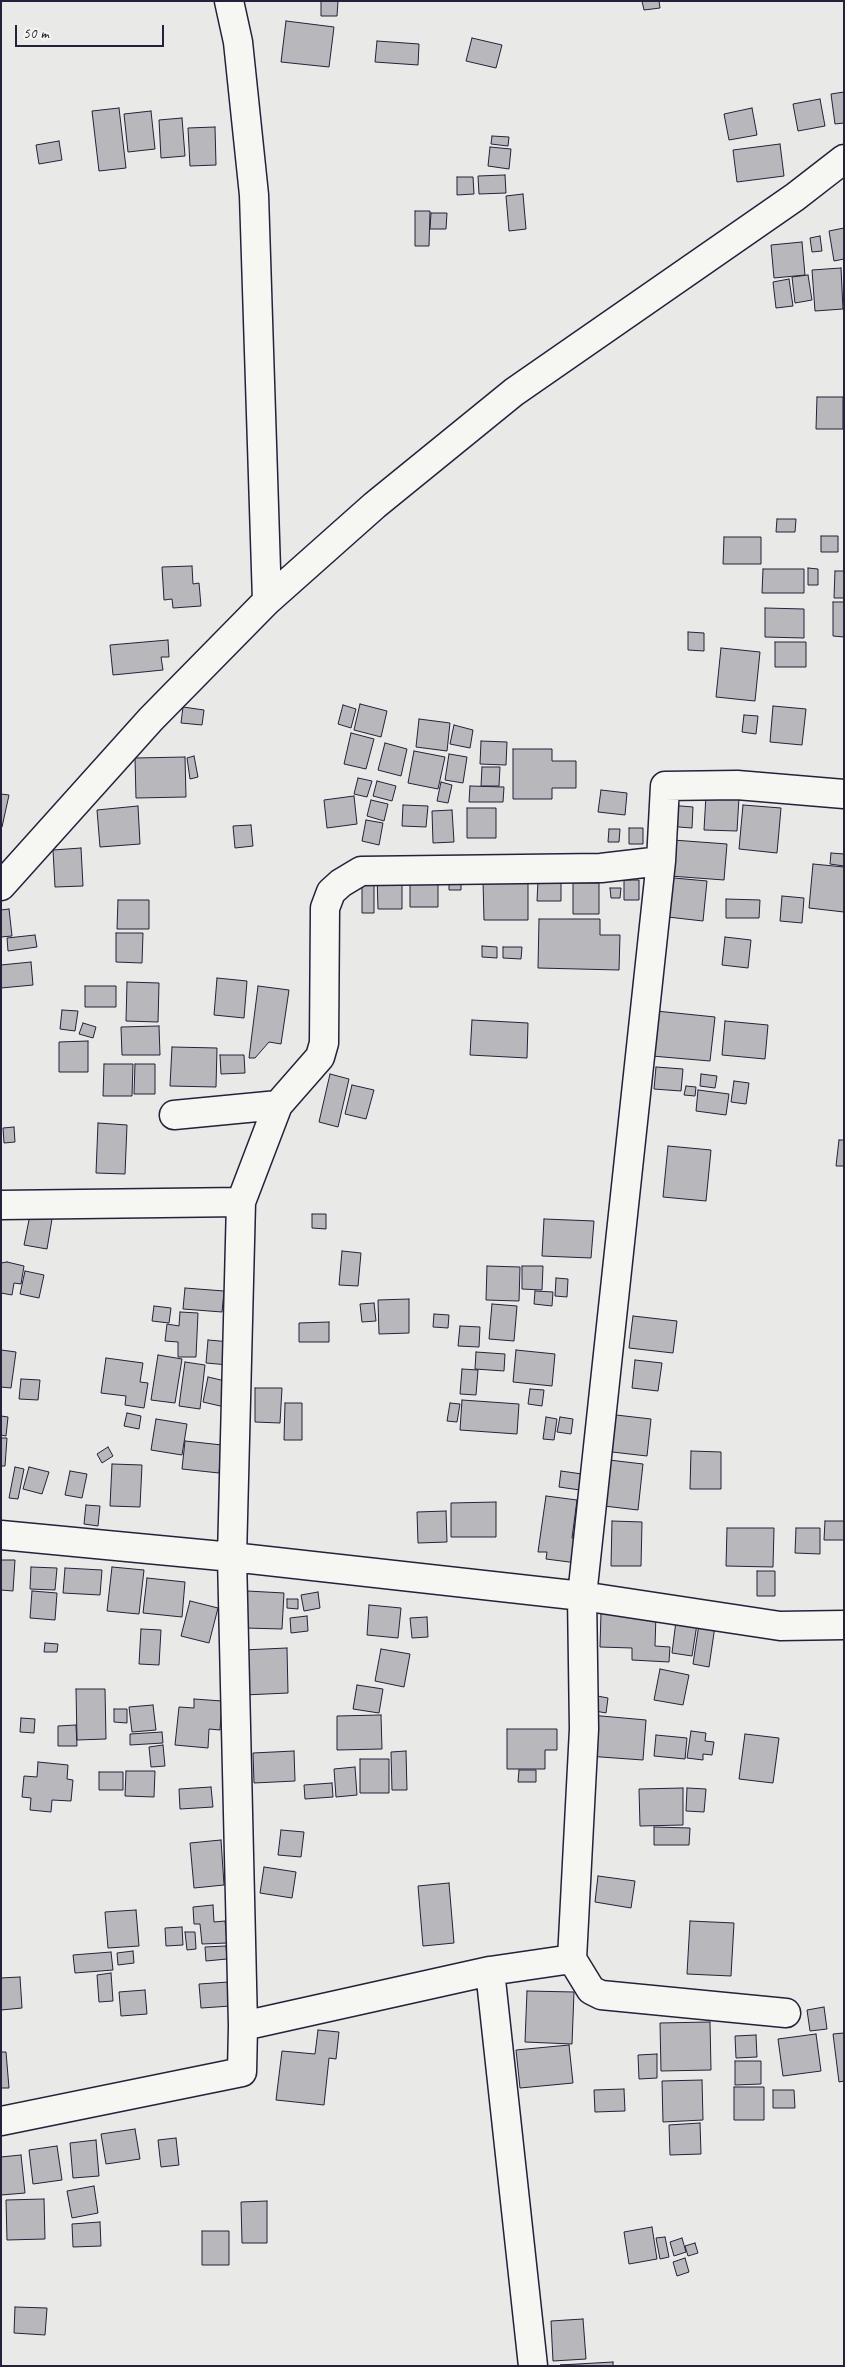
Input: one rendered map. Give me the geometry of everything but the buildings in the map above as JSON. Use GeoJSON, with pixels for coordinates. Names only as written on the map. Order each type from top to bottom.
{"type":"FeatureCollection","features":[{"type":"Feature","properties":{"kind":"street"},"geometry":{"type":"LineString","coordinates":[[229,1],[238,42],[254,195],[267,601]]}},
{"type":"Feature","properties":{"kind":"street"},"geometry":{"type":"LineString","coordinates":[[1,886],[151,719],[267,601],[375,505],[514,392],[796,197],[844,159]]}},
{"type":"Feature","properties":{"kind":"street"},"geometry":{"type":"LineString","coordinates":[[786,2013],[601,1995],[591,1990],[572,1959],[584,1729],[582,1596],[661,861],[665,786],[737,785],[844,794]]}},
{"type":"Feature","properties":{"kind":"street"},"geometry":{"type":"LineString","coordinates":[[1,2121],[242,2072],[243,2026],[232,1557],[240,1202],[278,1105],[320,1057],[324,1042],[325,908],[331,892],[341,883],[362,871],[601,868],[661,861]]}},
{"type":"Feature","properties":{"kind":"street"},"geometry":{"type":"LineString","coordinates":[[174,1115],[278,1105]]}},
{"type":"Feature","properties":{"kind":"street"},"geometry":{"type":"LineString","coordinates":[[1,1205],[240,1202]]}},
{"type":"Feature","properties":{"kind":"street"},"geometry":{"type":"LineString","coordinates":[[1,1534],[232,1557],[582,1596],[780,1626],[844,1625]]}},
{"type":"Feature","properties":{"kind":"street"},"geometry":{"type":"LineString","coordinates":[[243,2026],[490,1971],[572,1959]]}},
{"type":"Feature","properties":{"kind":"street"},"geometry":{"type":"LineString","coordinates":[[490,1971],[533,2366]]}}]}
